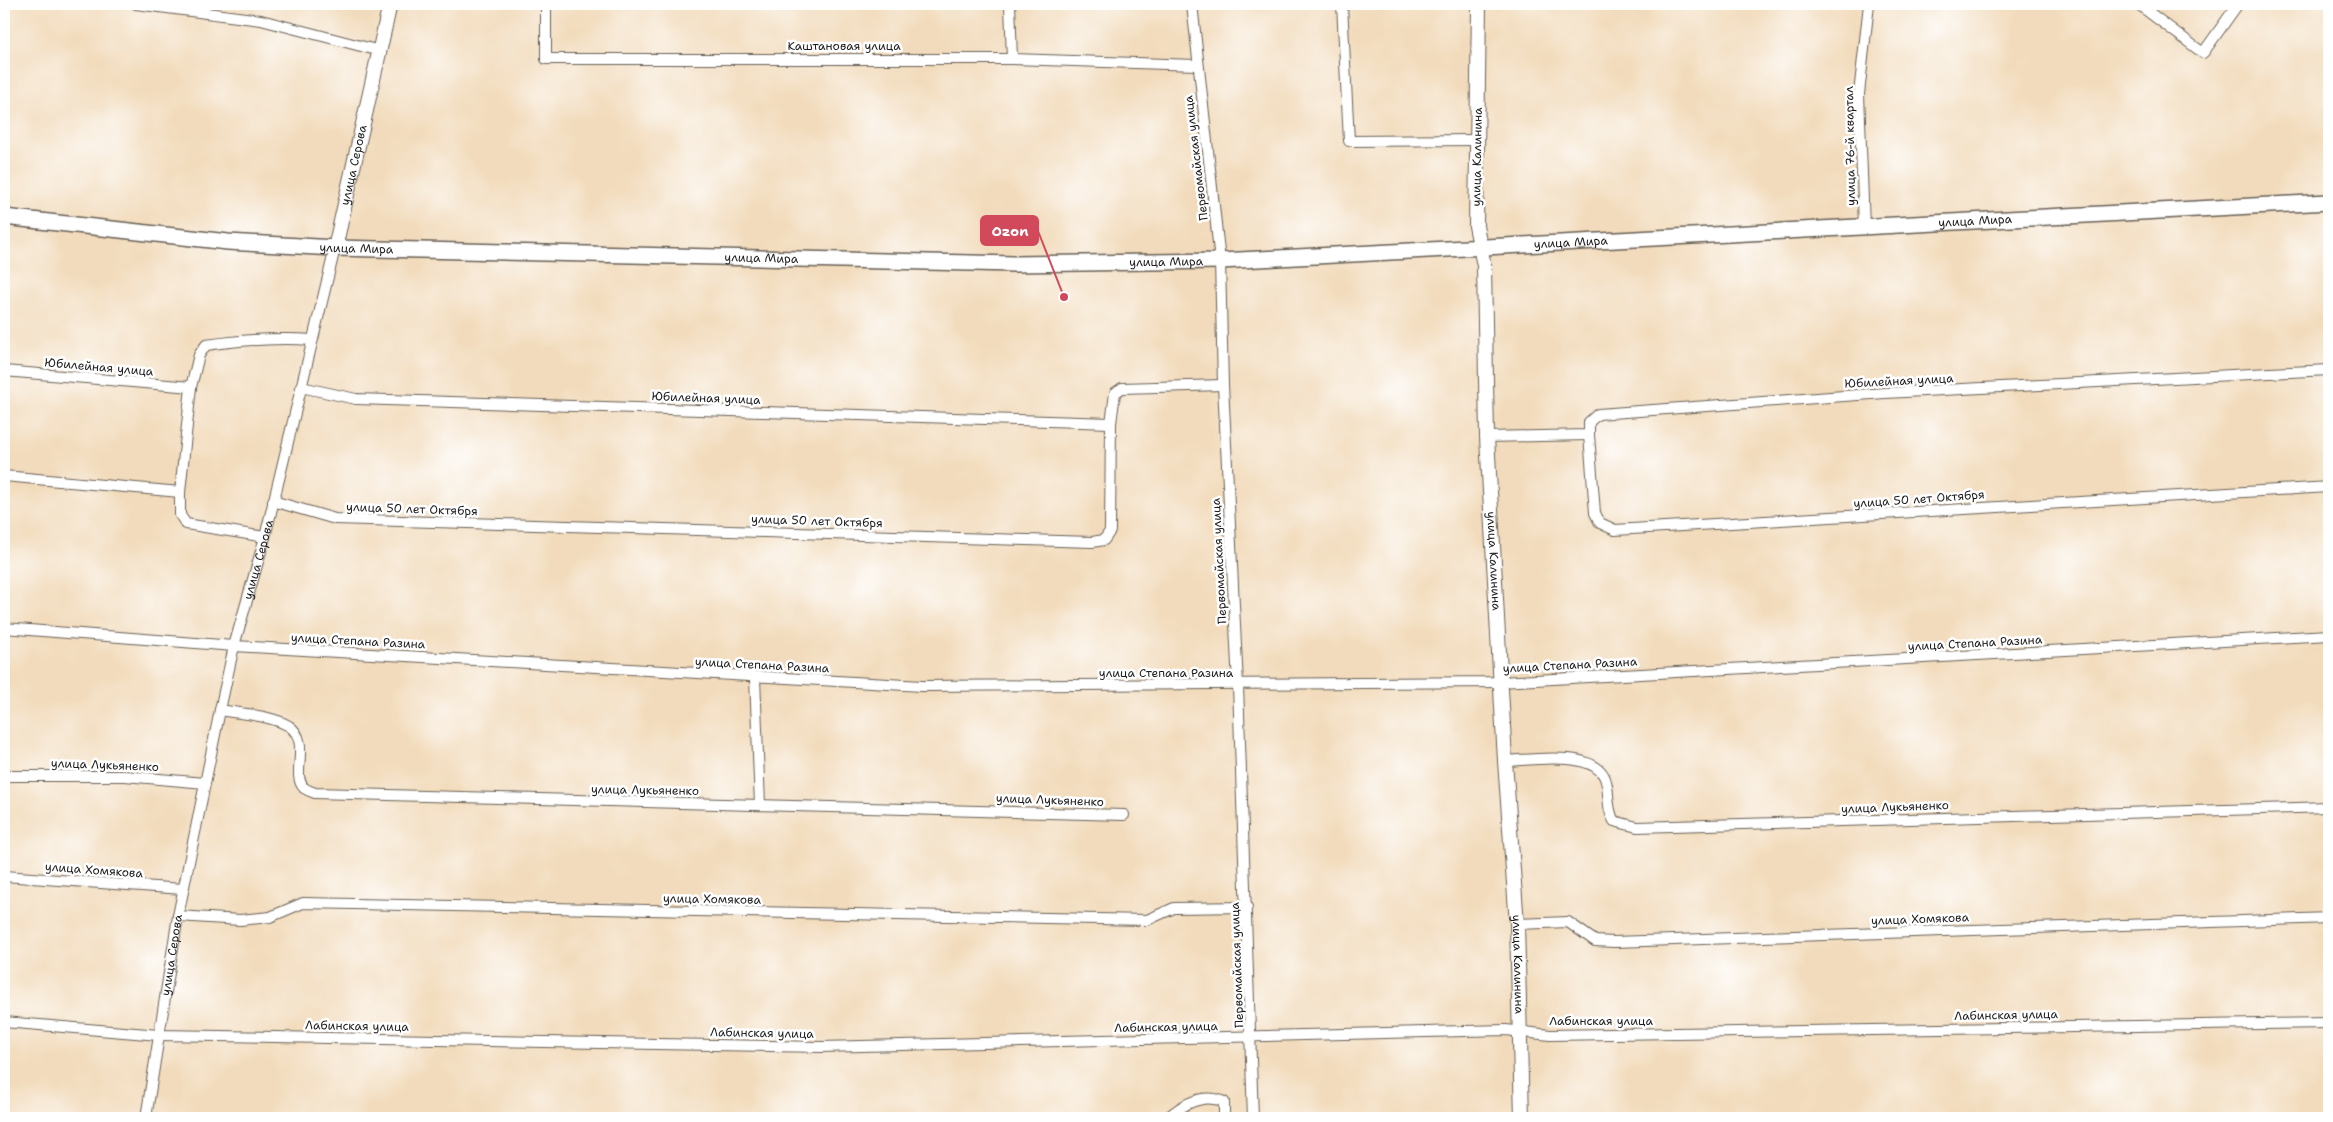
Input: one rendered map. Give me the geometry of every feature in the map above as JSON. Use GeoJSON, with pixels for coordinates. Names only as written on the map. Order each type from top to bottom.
{"type":"FeatureCollection","features":[{"type":"Feature","properties":{"kind":"main road","name":"улица Мира"},"geometry":{"type":"LineString","coordinates":[[4,217],[228,242],[335,248],[1014,264],[1220,261],[2329,202]]}},
{"type":"Feature","properties":{"kind":"street"},"geometry":{"type":"LineString","coordinates":[[136,4],[215,8],[380,51]]}},
{"type":"Feature","properties":{"kind":"street","name":"улица Серова"},"geometry":{"type":"LineString","coordinates":[[146,1118],[183,889],[234,646],[265,537],[302,387],[390,4]]}},
{"type":"Feature","properties":{"kind":"street","name":"Каштановая улица"},"geometry":{"type":"LineString","coordinates":[[546,4],[546,58],[1012,59],[1197,65]]}},
{"type":"Feature","properties":{"kind":"street"},"geometry":{"type":"LineString","coordinates":[[1010,4],[1012,59]]}},
{"type":"Feature","properties":{"kind":"street","name":"Первомайская улица"},"geometry":{"type":"LineString","coordinates":[[1192,4],[1197,65],[1220,261],[1223,385],[1247,907],[1253,1118]]}},
{"type":"Feature","properties":{"kind":"street"},"geometry":{"type":"LineString","coordinates":[[1342,4],[1349,141],[1477,140]]}},
{"type":"Feature","properties":{"kind":"street","name":"улица Калинина"},"geometry":{"type":"LineString","coordinates":[[1478,4],[1476,226],[1484,266],[1487,437],[1500,682],[1517,924],[1522,1118]]}},
{"type":"Feature","properties":{"kind":"street","name":"улица 76-й квартал"},"geometry":{"type":"LineString","coordinates":[[1864,228],[1859,94],[1869,4]]}},
{"type":"Feature","properties":{"kind":"street"},"geometry":{"type":"LineString","coordinates":[[2138,4],[2203,53],[2238,4]]}},
{"type":"Feature","properties":{"kind":"street"},"geometry":{"type":"LineString","coordinates":[[265,537],[186,524],[180,515],[180,492],[191,388],[199,354],[206,345],[284,337],[312,340]]}},
{"type":"Feature","properties":{"kind":"street","name":"Юбилейная улица"},"geometry":{"type":"LineString","coordinates":[[1589,436],[1589,422],[1598,414],[1885,393],[2329,370]]}},
{"type":"Feature","properties":{"kind":"street","name":"Юбилейная улица"},"geometry":{"type":"LineString","coordinates":[[4,371],[191,388]]}},
{"type":"Feature","properties":{"kind":"street","name":"улица 50 лет Октября"},"geometry":{"type":"LineString","coordinates":[[273,501],[335,519],[1092,542],[1104,540],[1110,531],[1111,423],[1115,393],[1122,388],[1223,385]]}},
{"type":"Feature","properties":{"kind":"street","name":"Юбилейная улица"},"geometry":{"type":"LineString","coordinates":[[302,387],[356,399],[1111,423]]}},
{"type":"Feature","properties":{"kind":"street"},"geometry":{"type":"LineString","coordinates":[[1487,437],[1589,436]]}},
{"type":"Feature","properties":{"kind":"street","name":"улица 50 лет Октября"},"geometry":{"type":"LineString","coordinates":[[1589,436],[1595,513],[1600,523],[1615,530],[2329,487]]}},
{"type":"Feature","properties":{"kind":"street"},"geometry":{"type":"LineString","coordinates":[[4,476],[180,492]]}},
{"type":"Feature","properties":{"kind":"street","name":"улица Степана Разина"},"geometry":{"type":"LineString","coordinates":[[4,628],[234,646],[755,678],[922,686],[1500,682],[2329,635]]}},
{"type":"Feature","properties":{"kind":"street"},"geometry":{"type":"LineString","coordinates":[[755,678],[760,805]]}},
{"type":"Feature","properties":{"kind":"street","name":"улица Лукьяненко"},"geometry":{"type":"LineString","coordinates":[[220,710],[280,722],[291,727],[299,737],[300,779],[304,788],[315,793],[1124,815]]}},
{"type":"Feature","properties":{"kind":"street","name":"улица Лукьяненко"},"geometry":{"type":"LineString","coordinates":[[1505,760],[1578,759],[1594,765],[1605,777],[1609,812],[1614,821],[1637,827],[2329,807]]}},
{"type":"Feature","properties":{"kind":"street","name":"улица Лукьяненко"},"geometry":{"type":"LineString","coordinates":[[4,776],[126,776],[205,783]]}},
{"type":"Feature","properties":{"kind":"street","name":"улица Хомякова"},"geometry":{"type":"LineString","coordinates":[[4,876],[183,889]]}},
{"type":"Feature","properties":{"kind":"street","name":"улица Хомякова"},"geometry":{"type":"LineString","coordinates":[[178,916],[240,920],[270,917],[303,903],[1147,920],[1174,908],[1247,907]]}},
{"type":"Feature","properties":{"kind":"street","name":"улица Хомякова"},"geometry":{"type":"LineString","coordinates":[[1517,924],[1568,922],[1596,941],[1614,942],[2329,918]]}},
{"type":"Feature","properties":{"kind":"street","name":"Лабинская улица"},"geometry":{"type":"LineString","coordinates":[[4,1022],[159,1035],[821,1047],[1521,1030],[1550,1035],[2329,1023]]}},
{"type":"Feature","properties":{"kind":"street"},"geometry":{"type":"LineString","coordinates":[[1167,1118],[1190,1101],[1217,1099],[1224,1102],[1224,1118]]}},
{"type":"Feature","properties":{"kind":"place","name":"Ozon"},"geometry":{"type":"Point","coordinates":[1064,297]}}]}
